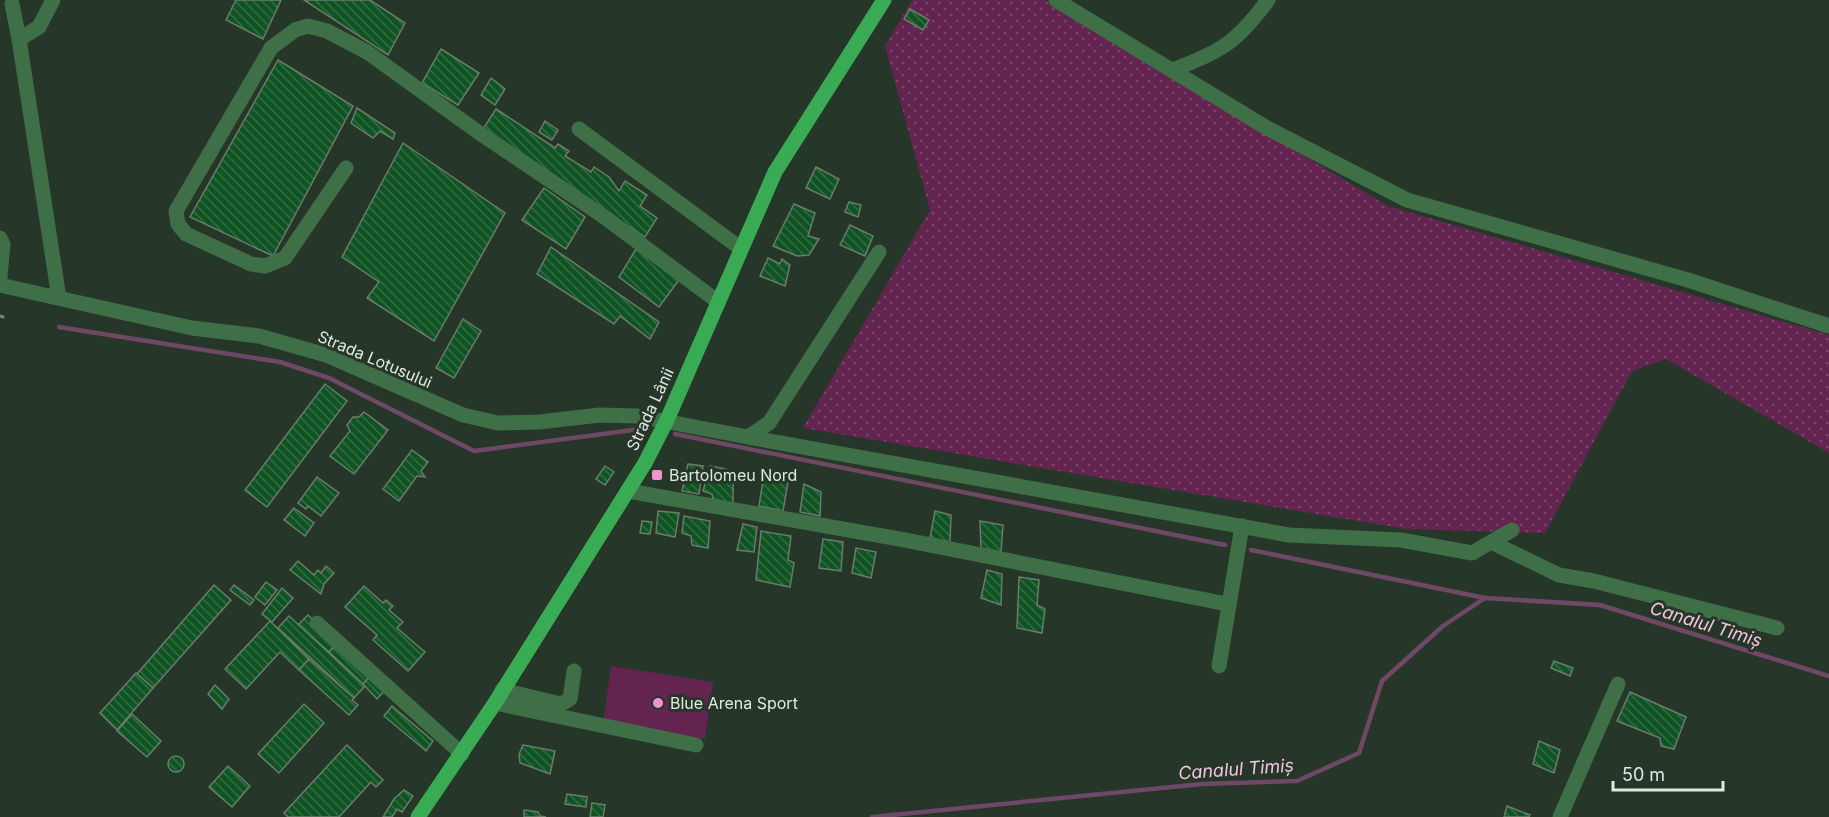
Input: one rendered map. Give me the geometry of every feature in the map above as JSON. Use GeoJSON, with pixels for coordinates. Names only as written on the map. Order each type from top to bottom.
{"type":"FeatureCollection","features":[{"type":"Feature","properties":{"kind":"main road","name":"Strada Lânii"},"geometry":{"type":"LineString","coordinates":[[418,817],[462,754],[628,491],[666,420],[775,172],[884,0]]}},
{"type":"Feature","properties":{"kind":"street"},"geometry":{"type":"LineString","coordinates":[[19,39],[39,27],[53,0]]}},
{"type":"Feature","properties":{"kind":"street"},"geometry":{"type":"LineString","coordinates":[[1056,0],[1267,128],[1407,200],[1688,280],[1829,326]]}},
{"type":"Feature","properties":{"kind":"street"},"geometry":{"type":"LineString","coordinates":[[1172,70],[1213,55],[1231,43],[1249,26],[1268,0]]}},
{"type":"Feature","properties":{"kind":"street"},"geometry":{"type":"LineString","coordinates":[[12,4],[59,298]]}},
{"type":"Feature","properties":{"kind":"street"},"geometry":{"type":"LineString","coordinates":[[346,168],[285,258],[274,264],[251,264],[186,234],[178,224],[176,212],[271,48],[295,30],[308,26],[327,31],[368,52],[478,132],[603,216],[717,301]]}},
{"type":"Feature","properties":{"kind":"street"},"geometry":{"type":"LineString","coordinates":[[579,129],[740,248]]}},
{"type":"Feature","properties":{"kind":"street"},"geometry":{"type":"LineString","coordinates":[[0,238],[3,244],[0,277]]}},
{"type":"Feature","properties":{"kind":"street"},"geometry":{"type":"LineString","coordinates":[[748,437],[769,423],[879,252]]}},
{"type":"Feature","properties":{"kind":"street","name":"Strada Lotusului"},"geometry":{"type":"LineString","coordinates":[[0,285],[192,328],[259,336],[326,356],[463,415],[498,423],[539,422],[600,415],[666,420],[748,437],[1289,535],[1401,540],[1472,553],[1512,530]]}},
{"type":"Feature","properties":{"kind":"street"},"geometry":{"type":"LineString","coordinates":[[628,491],[905,540],[1227,604]]}},
{"type":"Feature","properties":{"kind":"street"},"geometry":{"type":"LineString","coordinates":[[1219,666],[1227,604],[1242,526]]}},
{"type":"Feature","properties":{"kind":"street"},"geometry":{"type":"LineString","coordinates":[[1491,542],[1558,575],[1626,588],[1777,628]]}},
{"type":"Feature","properties":{"kind":"street"},"geometry":{"type":"LineString","coordinates":[[317,623],[462,754]]}},
{"type":"Feature","properties":{"kind":"street"},"geometry":{"type":"LineString","coordinates":[[498,697],[561,704],[570,699],[574,671]]}},
{"type":"Feature","properties":{"kind":"street"},"geometry":{"type":"LineString","coordinates":[[1560,817],[1618,684]]}},
{"type":"Feature","properties":{"kind":"street"},"geometry":{"type":"LineString","coordinates":[[498,697],[696,746]]}},
{"type":"Feature","properties":{"kind":"path"},"geometry":{"type":"LineString","coordinates":[[0,316],[6,318]]}},
{"type":"Feature","properties":{"kind":"shaded area"},"geometry":{"type":"Polygon","coordinates":[[[912,0],[1045,0],[1388,206],[1829,335],[1829,453],[1666,359],[1632,371],[1545,533],[1406,529],[803,428],[930,210],[885,46],[912,0]]]}},
{"type":"Feature","properties":{"kind":"shaded area","name":"Blue Arena Sport"},"geometry":{"type":"Polygon","coordinates":[[[611,666],[713,682],[705,739],[603,724],[611,666]]]}},
{"type":"Feature","properties":{"kind":"building"},"geometry":{"type":"Polygon","coordinates":[[[236,0],[281,0],[263,39],[226,20],[236,0]]]}},
{"type":"Feature","properties":{"kind":"building"},"geometry":{"type":"Polygon","coordinates":[[[304,0],[370,0],[405,23],[388,55],[304,0]]]}},
{"type":"Feature","properties":{"kind":"building"},"geometry":{"type":"Polygon","coordinates":[[[910,9],[929,20],[923,30],[904,19],[910,9]]]}},
{"type":"Feature","properties":{"kind":"building"},"geometry":{"type":"Polygon","coordinates":[[[441,49],[479,73],[458,105],[422,83],[441,49]]]}},
{"type":"Feature","properties":{"kind":"building"},"geometry":{"type":"Polygon","coordinates":[[[278,60],[353,106],[273,256],[190,217],[278,60]]]}},
{"type":"Feature","properties":{"kind":"building"},"geometry":{"type":"Polygon","coordinates":[[[491,78],[505,89],[495,105],[481,95],[491,78]]]}},
{"type":"Feature","properties":{"kind":"building"},"geometry":{"type":"Polygon","coordinates":[[[357,108],[395,133],[393,139],[380,131],[373,138],[351,123],[357,108]]]}},
{"type":"Feature","properties":{"kind":"building"},"geometry":{"type":"Polygon","coordinates":[[[496,109],[555,148],[558,144],[569,151],[565,156],[591,172],[594,167],[609,177],[619,191],[625,181],[647,195],[640,206],[657,218],[645,237],[483,129],[496,109]]]}},
{"type":"Feature","properties":{"kind":"building"},"geometry":{"type":"Polygon","coordinates":[[[545,121],[558,130],[552,140],[539,132],[545,121]]]}},
{"type":"Feature","properties":{"kind":"building"},"geometry":{"type":"Polygon","coordinates":[[[403,143],[505,213],[434,341],[367,298],[379,282],[342,257],[403,143]]]}},
{"type":"Feature","properties":{"kind":"building"},"geometry":{"type":"Polygon","coordinates":[[[816,167],[839,179],[830,199],[806,188],[816,167]]]}},
{"type":"Feature","properties":{"kind":"building"},"geometry":{"type":"Polygon","coordinates":[[[544,188],[585,217],[566,249],[522,220],[544,188]]]}},
{"type":"Feature","properties":{"kind":"building"},"geometry":{"type":"Polygon","coordinates":[[[849,202],[861,205],[858,217],[845,212],[849,202]]]}},
{"type":"Feature","properties":{"kind":"building"},"geometry":{"type":"Polygon","coordinates":[[[794,204],[815,213],[808,236],[819,239],[809,255],[797,256],[773,246],[794,204]]]}},
{"type":"Feature","properties":{"kind":"building"},"geometry":{"type":"Polygon","coordinates":[[[850,225],[873,236],[865,256],[840,245],[850,225]]]}},
{"type":"Feature","properties":{"kind":"building"},"geometry":{"type":"Polygon","coordinates":[[[551,247],[659,322],[650,339],[620,316],[614,324],[537,274],[551,247]]]}},
{"type":"Feature","properties":{"kind":"building"},"geometry":{"type":"Polygon","coordinates":[[[636,249],[679,280],[659,307],[619,277],[636,249]]]}},
{"type":"Feature","properties":{"kind":"building"},"geometry":{"type":"Polygon","coordinates":[[[768,258],[780,264],[782,259],[790,265],[785,286],[760,276],[768,258]]]}},
{"type":"Feature","properties":{"kind":"building"},"geometry":{"type":"Polygon","coordinates":[[[463,319],[481,331],[454,378],[436,368],[463,319]]]}},
{"type":"Feature","properties":{"kind":"building"},"geometry":{"type":"Polygon","coordinates":[[[325,384],[347,401],[267,507],[245,490],[325,384]]]}},
{"type":"Feature","properties":{"kind":"building"},"geometry":{"type":"Polygon","coordinates":[[[364,412],[388,430],[354,474],[330,456],[350,431],[347,425],[353,417],[359,417],[364,412]]]}},
{"type":"Feature","properties":{"kind":"building"},"geometry":{"type":"Polygon","coordinates":[[[412,450],[428,462],[421,471],[425,477],[417,476],[399,501],[383,489],[412,450]]]}},
{"type":"Feature","properties":{"kind":"building"},"geometry":{"type":"Polygon","coordinates":[[[688,464],[703,466],[699,494],[682,491],[688,464]]]}},
{"type":"Feature","properties":{"kind":"building"},"geometry":{"type":"Polygon","coordinates":[[[605,466],[614,472],[605,485],[596,479],[605,466]]]}},
{"type":"Feature","properties":{"kind":"building"},"geometry":{"type":"Polygon","coordinates":[[[710,466],[726,469],[725,474],[733,478],[733,504],[713,499],[712,494],[703,491],[710,466]]]}},
{"type":"Feature","properties":{"kind":"building"},"geometry":{"type":"Polygon","coordinates":[[[764,474],[788,482],[783,511],[759,506],[764,474]]]}},
{"type":"Feature","properties":{"kind":"building"},"geometry":{"type":"Polygon","coordinates":[[[317,477],[339,493],[321,516],[308,506],[306,509],[298,503],[317,477]]]}},
{"type":"Feature","properties":{"kind":"building"},"geometry":{"type":"Polygon","coordinates":[[[804,484],[821,492],[820,516],[800,512],[804,484]]]}},
{"type":"Feature","properties":{"kind":"building"},"geometry":{"type":"Polygon","coordinates":[[[294,508],[314,523],[305,536],[284,520],[294,508]]]}},
{"type":"Feature","properties":{"kind":"building"},"geometry":{"type":"Polygon","coordinates":[[[658,511],[679,513],[675,537],[656,533],[658,511]]]}},
{"type":"Feature","properties":{"kind":"building"},"geometry":{"type":"Polygon","coordinates":[[[935,511],[951,515],[950,542],[930,538],[935,511]]]}},
{"type":"Feature","properties":{"kind":"building"},"geometry":{"type":"Polygon","coordinates":[[[684,516],[710,521],[708,548],[692,545],[691,536],[682,533],[684,516]]]}},
{"type":"Feature","properties":{"kind":"building"},"geometry":{"type":"Polygon","coordinates":[[[642,521],[652,522],[650,534],[640,533],[642,521]]]}},
{"type":"Feature","properties":{"kind":"building"},"geometry":{"type":"Polygon","coordinates":[[[980,521],[1003,525],[1001,552],[981,548],[980,521]]]}},
{"type":"Feature","properties":{"kind":"building"},"geometry":{"type":"Polygon","coordinates":[[[743,524],[757,527],[754,552],[737,550],[743,524]]]}},
{"type":"Feature","properties":{"kind":"building"},"geometry":{"type":"Polygon","coordinates":[[[761,531],[791,536],[788,560],[794,563],[790,587],[756,580],[761,531]]]}},
{"type":"Feature","properties":{"kind":"building"},"geometry":{"type":"Polygon","coordinates":[[[823,539],[843,542],[841,571],[819,568],[823,539]]]}},
{"type":"Feature","properties":{"kind":"building"},"geometry":{"type":"Polygon","coordinates":[[[856,548],[876,552],[871,578],[852,573],[856,548]]]}},
{"type":"Feature","properties":{"kind":"building"},"geometry":{"type":"Polygon","coordinates":[[[298,561],[314,575],[318,570],[321,573],[326,566],[334,573],[324,584],[321,594],[290,570],[298,561]]]}},
{"type":"Feature","properties":{"kind":"building"},"geometry":{"type":"Polygon","coordinates":[[[987,570],[1002,574],[1001,605],[981,598],[987,570]]]}},
{"type":"Feature","properties":{"kind":"building"},"geometry":{"type":"Polygon","coordinates":[[[1019,577],[1039,580],[1037,605],[1045,609],[1042,633],[1017,628],[1019,577]]]}},
{"type":"Feature","properties":{"kind":"building"},"geometry":{"type":"Polygon","coordinates":[[[266,582],[277,590],[265,605],[255,597],[266,582]]]}},
{"type":"Feature","properties":{"kind":"building"},"geometry":{"type":"Polygon","coordinates":[[[214,585],[231,600],[153,688],[137,674],[214,585]]]}},
{"type":"Feature","properties":{"kind":"building"},"geometry":{"type":"Polygon","coordinates":[[[234,585],[254,600],[250,605],[230,590],[234,585]]]}},
{"type":"Feature","properties":{"kind":"building"},"geometry":{"type":"Polygon","coordinates":[[[364,586],[383,603],[386,600],[393,606],[389,610],[403,622],[397,628],[425,652],[408,671],[373,640],[377,635],[345,607],[364,586]]]}},
{"type":"Feature","properties":{"kind":"building"},"geometry":{"type":"Polygon","coordinates":[[[282,588],[293,598],[272,622],[262,614],[282,588]]]}},
{"type":"Feature","properties":{"kind":"building"},"geometry":{"type":"Polygon","coordinates":[[[308,615],[338,643],[329,652],[298,625],[308,615]]]}},
{"type":"Feature","properties":{"kind":"building"},"geometry":{"type":"Polygon","coordinates":[[[289,616],[365,686],[354,698],[278,628],[289,616]]]}},
{"type":"Feature","properties":{"kind":"building"},"geometry":{"type":"Polygon","coordinates":[[[270,621],[309,659],[299,670],[280,652],[246,689],[225,669],[270,621]]]}},
{"type":"Feature","properties":{"kind":"building"},"geometry":{"type":"Polygon","coordinates":[[[337,644],[371,675],[363,684],[329,652],[337,644]]]}},
{"type":"Feature","properties":{"kind":"building"},"geometry":{"type":"Polygon","coordinates":[[[309,659],[354,698],[352,700],[358,705],[349,715],[299,670],[309,659]]]}},
{"type":"Feature","properties":{"kind":"building"},"geometry":{"type":"Polygon","coordinates":[[[1554,661],[1573,668],[1570,676],[1551,668],[1554,661]]]}},
{"type":"Feature","properties":{"kind":"building"},"geometry":{"type":"Polygon","coordinates":[[[136,673],[153,688],[117,730],[100,713],[136,673]]]}},
{"type":"Feature","properties":{"kind":"building"},"geometry":{"type":"Polygon","coordinates":[[[371,675],[386,689],[377,699],[363,684],[371,675]]]}},
{"type":"Feature","properties":{"kind":"building"},"geometry":{"type":"Polygon","coordinates":[[[215,685],[229,699],[222,709],[208,694],[215,685]]]}},
{"type":"Feature","properties":{"kind":"building"},"geometry":{"type":"Polygon","coordinates":[[[1630,692],[1686,717],[1674,749],[1661,746],[1660,738],[1617,721],[1630,692]]]}},
{"type":"Feature","properties":{"kind":"building"},"geometry":{"type":"Polygon","coordinates":[[[304,704],[324,723],[279,773],[258,754],[304,704]]]}},
{"type":"Feature","properties":{"kind":"building"},"geometry":{"type":"Polygon","coordinates":[[[392,706],[433,741],[426,751],[384,716],[392,706]]]}},
{"type":"Feature","properties":{"kind":"building"},"geometry":{"type":"Polygon","coordinates":[[[132,714],[161,741],[147,757],[117,731],[132,714]]]}},
{"type":"Feature","properties":{"kind":"building"},"geometry":{"type":"Polygon","coordinates":[[[1539,741],[1560,750],[1554,773],[1533,764],[1539,741]]]}},
{"type":"Feature","properties":{"kind":"building"},"geometry":{"type":"Polygon","coordinates":[[[347,745],[383,780],[376,787],[371,782],[339,817],[288,817],[284,813],[347,745]]]}},
{"type":"Feature","properties":{"kind":"building"},"geometry":{"type":"Polygon","coordinates":[[[523,745],[555,751],[550,774],[520,763],[519,754],[523,745]]]}},
{"type":"Feature","properties":{"kind":"building"},"geometry":{"type":"Polygon","coordinates":[[[173,756],[179,756],[184,764],[182,770],[173,772],[168,767],[168,761],[173,756]]]}},
{"type":"Feature","properties":{"kind":"building"},"geometry":{"type":"Polygon","coordinates":[[[228,766],[250,786],[232,807],[209,787],[228,766]]]}},
{"type":"Feature","properties":{"kind":"building"},"geometry":{"type":"Polygon","coordinates":[[[404,790],[413,796],[402,812],[397,809],[392,817],[383,817],[394,799],[404,790]]]}},
{"type":"Feature","properties":{"kind":"building"},"geometry":{"type":"Polygon","coordinates":[[[567,794],[587,797],[586,807],[565,804],[567,794]]]}},
{"type":"Feature","properties":{"kind":"building"},"geometry":{"type":"Polygon","coordinates":[[[592,803],[605,805],[603,817],[590,817],[592,803]]]}},
{"type":"Feature","properties":{"kind":"building"},"geometry":{"type":"Polygon","coordinates":[[[1507,806],[1530,815],[1529,817],[1504,817],[1507,806]]]}},
{"type":"Feature","properties":{"kind":"building"},"geometry":{"type":"Polygon","coordinates":[[[524,810],[538,812],[540,816],[546,817],[524,817],[524,810]]]}},
{"type":"Feature","properties":{"kind":"waterway"},"geometry":{"type":"LineString","coordinates":[[59,327],[280,362],[329,378],[474,451],[648,428]]}},
{"type":"Feature","properties":{"kind":"waterway"},"geometry":{"type":"LineString","coordinates":[[675,434],[1225,545]]}},
{"type":"Feature","properties":{"kind":"waterway"},"geometry":{"type":"LineString","coordinates":[[1251,550],[1485,598]]}},
{"type":"Feature","properties":{"kind":"waterway","name":"Canalul Timiș"},"geometry":{"type":"LineString","coordinates":[[872,817],[1202,784],[1297,781],[1359,753],[1382,681],[1443,626],[1485,598],[1600,605],[1829,676]]}},
{"type":"Feature","properties":{"kind":"place","name":"Bartolomeu Nord"},"geometry":{"type":"Point","coordinates":[657,475]}},
{"type":"Feature","properties":{"kind":"place","name":"Blue Arena Sport"},"geometry":{"type":"Point","coordinates":[658,703]}}]}
